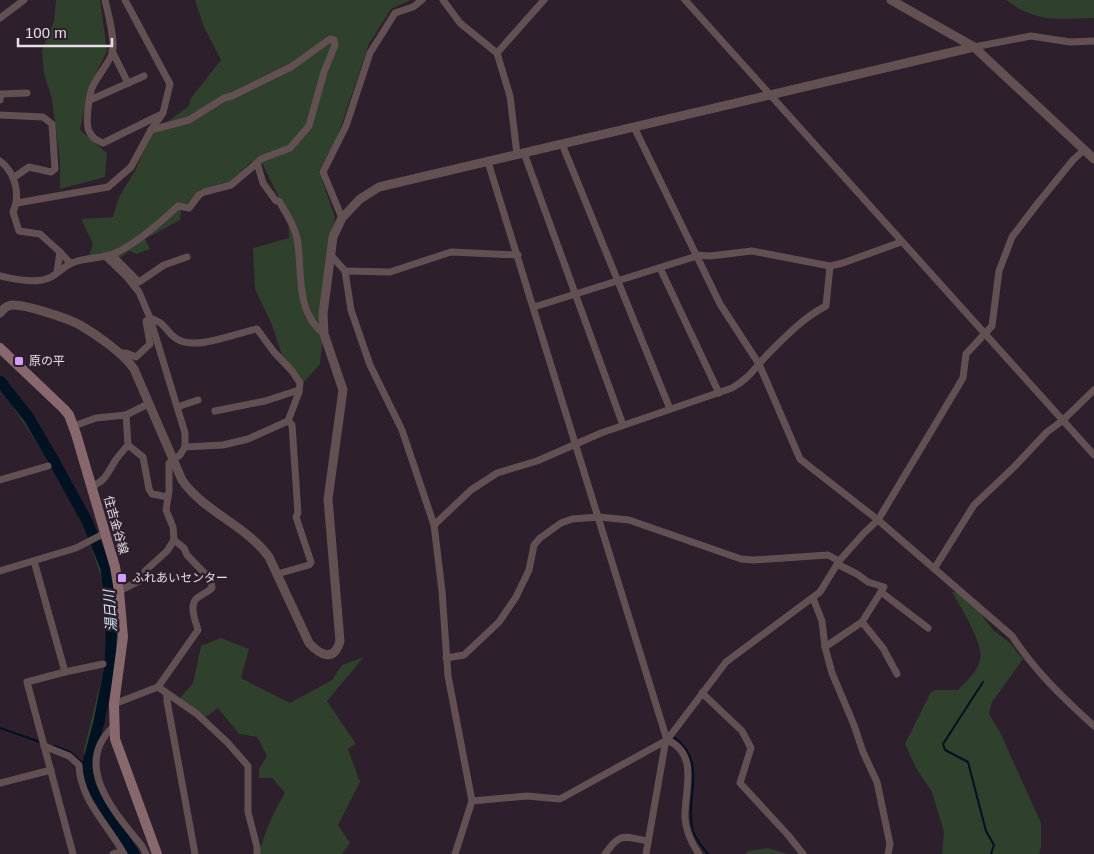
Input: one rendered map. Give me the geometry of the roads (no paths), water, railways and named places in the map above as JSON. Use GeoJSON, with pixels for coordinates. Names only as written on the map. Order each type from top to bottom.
{"type":"FeatureCollection","features":[{"type":"Feature","properties":{"kind":"main road","name":"住吉金谷線"},"geometry":{"type":"LineString","coordinates":[[0,348],[64,409],[74,426],[92,486],[102,535],[119,591],[123,636],[114,704],[115,739],[157,854]]}},
{"type":"Feature","properties":{"kind":"street"},"geometry":{"type":"LineString","coordinates":[[0,18],[24,0]]}},
{"type":"Feature","properties":{"kind":"street"},"geometry":{"type":"LineString","coordinates":[[105,0],[112,34],[112,54],[93,87],[90,100],[88,127],[94,139],[103,144],[163,113]]}},
{"type":"Feature","properties":{"kind":"street"},"geometry":{"type":"LineString","coordinates":[[17,203],[108,187],[131,167],[151,130],[163,113],[170,84],[125,0]]}},
{"type":"Feature","properties":{"kind":"street"},"geometry":{"type":"LineString","coordinates":[[342,218],[323,172],[346,126],[370,53],[395,13],[413,7],[422,0]]}},
{"type":"Feature","properties":{"kind":"street"},"geometry":{"type":"LineString","coordinates":[[443,0],[460,22],[496,53],[510,96],[520,154],[575,294],[623,425]]}},
{"type":"Feature","properties":{"kind":"street"},"geometry":{"type":"LineString","coordinates":[[496,53],[544,0]]}},
{"type":"Feature","properties":{"kind":"street"},"geometry":{"type":"LineString","coordinates":[[684,0],[1094,455]]}},
{"type":"Feature","properties":{"kind":"street"},"geometry":{"type":"LineString","coordinates":[[646,854],[667,740],[726,662],[820,592],[838,562],[878,520],[963,378],[966,354],[983,333],[992,326],[999,271],[1012,237],[1050,189],[1090,153],[974,47],[891,0]]}},
{"type":"Feature","properties":{"kind":"street"},"geometry":{"type":"LineString","coordinates":[[0,313],[8,306],[13,305],[79,325],[128,361],[134,369],[172,459],[188,489],[260,546],[269,557],[309,643],[317,652],[327,655],[338,649],[340,641],[328,499],[343,390],[324,334],[323,314],[333,237],[342,218],[360,198],[379,187],[974,47],[1031,36],[1070,42],[1094,41]]}},
{"type":"Feature","properties":{"kind":"street"},"geometry":{"type":"LineString","coordinates":[[0,276],[19,280],[50,278],[70,263],[88,258],[108,256],[122,249],[158,224],[178,206],[189,208],[199,195],[204,192],[231,185],[261,159],[290,148],[309,126],[324,72],[335,45],[334,40],[330,39],[291,67],[232,96],[224,98],[197,116],[151,130]]}},
{"type":"Feature","properties":{"kind":"street"},"geometry":{"type":"LineString","coordinates":[[112,51],[128,84]]}},
{"type":"Feature","properties":{"kind":"street"},"geometry":{"type":"LineString","coordinates":[[90,100],[144,76]]}},
{"type":"Feature","properties":{"kind":"street"},"geometry":{"type":"LineString","coordinates":[[0,100],[1,94],[26,94]]}},
{"type":"Feature","properties":{"kind":"street"},"geometry":{"type":"LineString","coordinates":[[0,115],[43,116],[52,124],[55,169],[51,172],[29,167],[13,178]]}},
{"type":"Feature","properties":{"kind":"street"},"geometry":{"type":"LineString","coordinates":[[634,126],[720,304],[759,364],[800,459],[878,520],[1012,636],[1028,661],[1065,701],[1094,726]]}},
{"type":"Feature","properties":{"kind":"street"},"geometry":{"type":"LineString","coordinates":[[562,144],[670,409]]}},
{"type":"Feature","properties":{"kind":"street"},"geometry":{"type":"LineString","coordinates":[[0,161],[13,178],[17,203],[13,212],[20,231],[40,234],[70,263]]}},
{"type":"Feature","properties":{"kind":"street"},"geometry":{"type":"LineString","coordinates":[[488,162],[577,444],[667,740]]}},
{"type":"Feature","properties":{"kind":"street"},"geometry":{"type":"LineString","coordinates":[[257,163],[263,182],[276,201],[279,201],[292,223],[298,243],[302,297],[317,328],[324,334]]}},
{"type":"Feature","properties":{"kind":"street"},"geometry":{"type":"LineString","coordinates":[[534,307],[696,256],[752,251],[830,266],[901,242]]}},
{"type":"Feature","properties":{"kind":"street"},"geometry":{"type":"LineString","coordinates":[[57,272],[60,252]]}},
{"type":"Feature","properties":{"kind":"street"},"geometry":{"type":"LineString","coordinates":[[345,271],[390,272],[451,252],[518,255]]}},
{"type":"Feature","properties":{"kind":"street"},"geometry":{"type":"LineString","coordinates":[[330,254],[345,271],[351,310],[370,365],[402,430],[434,525],[442,591],[448,676],[472,801],[455,854]]}},
{"type":"Feature","properties":{"kind":"street"},"geometry":{"type":"LineString","coordinates":[[108,256],[139,282],[164,265],[187,257]]}},
{"type":"Feature","properties":{"kind":"street"},"geometry":{"type":"LineString","coordinates":[[108,256],[138,292],[150,318],[184,432],[185,448],[180,455],[169,463],[166,510],[173,527],[174,540],[167,550],[145,571],[143,579],[119,591]]}},
{"type":"Feature","properties":{"kind":"street"},"geometry":{"type":"LineString","coordinates":[[434,525],[471,490],[496,473],[537,461],[623,425],[719,393],[745,381],[759,364],[812,313],[826,306],[830,266]]}},
{"type":"Feature","properties":{"kind":"street"},"geometry":{"type":"LineString","coordinates":[[660,268],[719,393]]}},
{"type":"Feature","properties":{"kind":"street"},"geometry":{"type":"LineString","coordinates":[[119,353],[126,353],[136,357],[150,344],[146,321],[150,318]]}},
{"type":"Feature","properties":{"kind":"street"},"geometry":{"type":"LineString","coordinates":[[150,318],[159,321],[176,339],[187,342],[202,343],[257,329],[274,352],[292,371],[300,384],[288,421],[248,439],[185,448]]}},
{"type":"Feature","properties":{"kind":"street"},"geometry":{"type":"LineString","coordinates":[[215,411],[265,401],[299,390]]}},
{"type":"Feature","properties":{"kind":"street"},"geometry":{"type":"LineString","coordinates":[[934,569],[974,505],[1014,468],[1046,432],[1062,421],[1094,390]]}},
{"type":"Feature","properties":{"kind":"street"},"geometry":{"type":"LineString","coordinates":[[177,407],[198,400]]}},
{"type":"Feature","properties":{"kind":"street"},"geometry":{"type":"LineString","coordinates":[[74,426],[96,418],[126,415],[148,404]]}},
{"type":"Feature","properties":{"kind":"street"},"geometry":{"type":"LineString","coordinates":[[92,486],[106,478],[116,460],[128,445],[126,415]]}},
{"type":"Feature","properties":{"kind":"street"},"geometry":{"type":"LineString","coordinates":[[276,574],[309,565],[311,562],[296,517],[298,513],[292,425],[288,421]]}},
{"type":"Feature","properties":{"kind":"street"},"geometry":{"type":"LineString","coordinates":[[128,445],[143,457],[149,489],[152,494],[168,497]]}},
{"type":"Feature","properties":{"kind":"street"},"geometry":{"type":"LineString","coordinates":[[0,480],[48,466]]}},
{"type":"Feature","properties":{"kind":"street"},"geometry":{"type":"LineString","coordinates":[[446,658],[464,655],[499,622],[516,596],[529,570],[534,545],[540,538],[561,523],[572,519],[599,517],[629,520],[741,560],[828,555],[868,582],[884,587],[862,622],[825,648]]}},
{"type":"Feature","properties":{"kind":"street"},"geometry":{"type":"LineString","coordinates":[[0,571],[76,548],[102,535]]}},
{"type":"Feature","properties":{"kind":"street"},"geometry":{"type":"LineString","coordinates":[[114,704],[158,687],[198,630],[193,612],[194,604],[196,599],[212,588],[211,580],[187,555],[184,548],[174,540]]}},
{"type":"Feature","properties":{"kind":"street"},"geometry":{"type":"LineString","coordinates":[[34,561],[65,672]]}},
{"type":"Feature","properties":{"kind":"street"},"geometry":{"type":"LineString","coordinates":[[881,592],[928,628]]}},
{"type":"Feature","properties":{"kind":"street"},"geometry":{"type":"LineString","coordinates":[[812,598],[822,621],[825,648],[832,673],[877,782],[890,844],[888,854]]}},
{"type":"Feature","properties":{"kind":"street"},"geometry":{"type":"LineString","coordinates":[[862,622],[882,648],[897,674]]}},
{"type":"Feature","properties":{"kind":"street"},"geometry":{"type":"LineString","coordinates":[[73,854],[28,682],[103,664]]}},
{"type":"Feature","properties":{"kind":"street"},"geometry":{"type":"LineString","coordinates":[[158,687],[197,714],[228,743],[248,766],[248,812],[257,847],[256,854]]}},
{"type":"Feature","properties":{"kind":"street"},"geometry":{"type":"LineString","coordinates":[[702,693],[742,732],[751,748],[740,783],[803,854]]}},
{"type":"Feature","properties":{"kind":"street"},"geometry":{"type":"LineString","coordinates":[[167,694],[195,854]]}},
{"type":"Feature","properties":{"kind":"street"},"geometry":{"type":"LineString","coordinates":[[114,726],[107,732],[97,753],[96,778],[106,799],[146,854]]}},
{"type":"Feature","properties":{"kind":"street"},"geometry":{"type":"LineString","coordinates":[[472,801],[527,796],[560,799],[667,740]]}},
{"type":"Feature","properties":{"kind":"street"},"geometry":{"type":"LineString","coordinates":[[667,740],[675,743],[683,752],[689,783],[685,818],[693,844],[700,854]]}},
{"type":"Feature","properties":{"kind":"street"},"geometry":{"type":"LineString","coordinates":[[43,744],[70,756],[79,765],[79,774],[84,792],[118,854]]}},
{"type":"Feature","properties":{"kind":"street"},"geometry":{"type":"LineString","coordinates":[[0,783],[51,770]]}},
{"type":"Feature","properties":{"kind":"street"},"geometry":{"type":"LineString","coordinates":[[605,854],[614,841],[622,837],[648,841]]}},
{"type":"Feature","properties":{"kind":"waterway","name":"湯日川"},"geometry":{"type":"LineString","coordinates":[[0,381],[29,418],[54,461],[87,521],[106,568],[112,617],[110,666],[99,722],[87,767],[90,785],[134,854]]}},
{"type":"Feature","properties":{"kind":"waterway"},"geometry":{"type":"LineString","coordinates":[[983,682],[943,744],[945,750],[968,762],[986,831],[994,845],[991,854]]}},
{"type":"Feature","properties":{"kind":"waterway"},"geometry":{"type":"LineString","coordinates":[[0,728],[40,742]]}},
{"type":"Feature","properties":{"kind":"waterway"},"geometry":{"type":"LineString","coordinates":[[674,737],[684,747],[690,758],[693,769],[691,806],[693,831],[699,843],[708,854]]}},
{"type":"Feature","properties":{"kind":"waterway"},"geometry":{"type":"LineString","coordinates":[[54,746],[70,752],[87,767]]}},
{"type":"Feature","properties":{"kind":"place","name":"原の平"},"geometry":{"type":"Point","coordinates":[19,361]}},
{"type":"Feature","properties":{"kind":"place","name":"ふれあいセンター"},"geometry":{"type":"Point","coordinates":[122,578]}}]}
